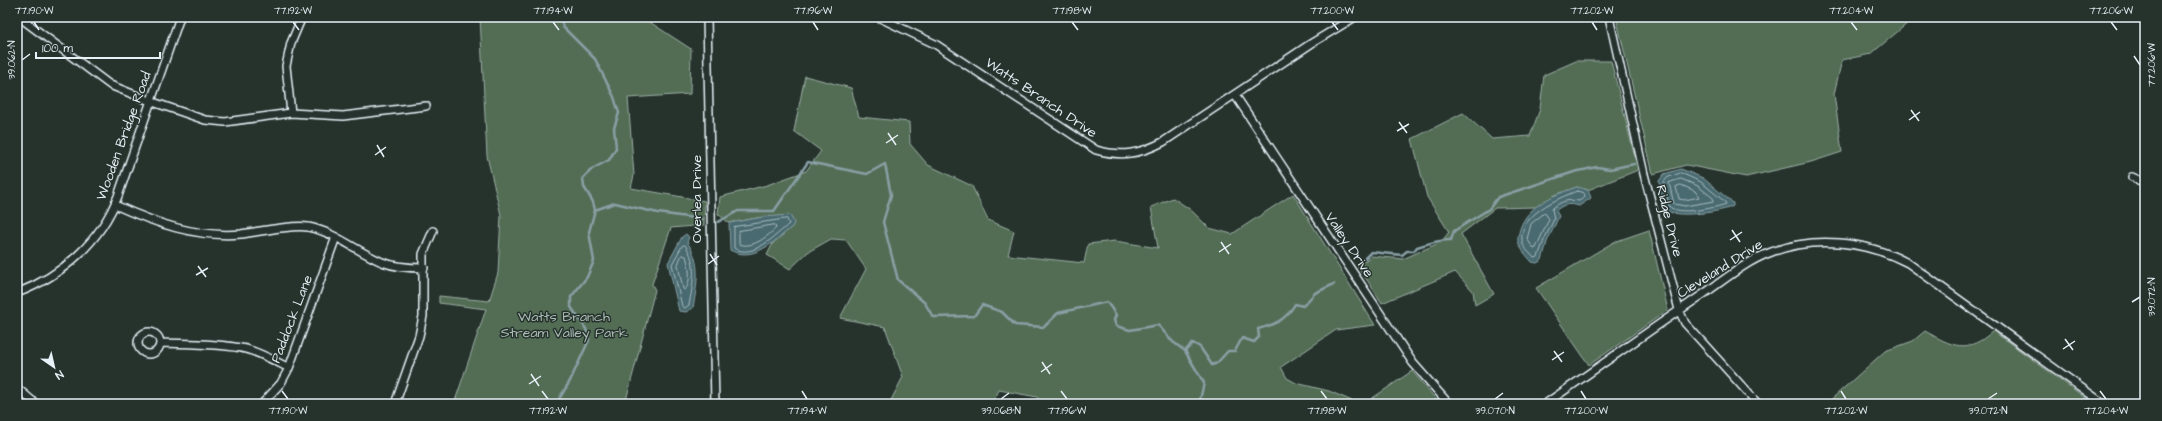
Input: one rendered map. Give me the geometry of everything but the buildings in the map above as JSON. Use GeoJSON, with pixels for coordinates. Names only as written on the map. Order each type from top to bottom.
{"type":"FeatureCollection","features":[{"type":"Feature","properties":{"kind":"street"},"geometry":{"type":"LineString","coordinates":[[19,17],[98,78],[121,90],[150,101],[194,117],[216,122],[291,114],[343,116],[426,106]]}},
{"type":"Feature","properties":{"kind":"street","name":"Wooden Bridge Road"},"geometry":{"type":"LineString","coordinates":[[17,293],[45,280],[77,256],[100,229],[115,205],[180,17]]}},
{"type":"Feature","properties":{"kind":"street"},"geometry":{"type":"LineString","coordinates":[[291,114],[286,66],[291,44],[302,17]]}},
{"type":"Feature","properties":{"kind":"street","name":"Overlea Drive"},"geometry":{"type":"LineString","coordinates":[[707,17],[715,404]]}},
{"type":"Feature","properties":{"kind":"street","name":"Watts Branch Drive"},"geometry":{"type":"LineString","coordinates":[[878,17],[934,44],[987,77],[1069,134],[1096,150],[1110,154],[1134,154],[1154,147],[1355,17]]}},
{"type":"Feature","properties":{"kind":"street","name":"Ridge Drive"},"geometry":{"type":"LineString","coordinates":[[1609,17],[1644,174],[1679,310],[1685,323],[1758,404]]}},
{"type":"Feature","properties":{"kind":"street","name":"Valley Drive"},"geometry":{"type":"LineString","coordinates":[[1235,95],[1413,363],[1449,404]]}},
{"type":"Feature","properties":{"kind":"street"},"geometry":{"type":"LineString","coordinates":[[2132,177],[2145,183]]}},
{"type":"Feature","properties":{"kind":"street"},"geometry":{"type":"LineString","coordinates":[[115,205],[155,222],[192,232],[239,234],[305,226],[322,230],[383,262],[403,267],[424,268]]}},
{"type":"Feature","properties":{"kind":"street"},"geometry":{"type":"LineString","coordinates":[[395,404],[419,336],[423,316],[423,254],[433,231]]}},
{"type":"Feature","properties":{"kind":"street","name":"Paddock Lane"},"geometry":{"type":"LineString","coordinates":[[262,404],[281,383],[288,368],[336,237]]}},
{"type":"Feature","properties":{"kind":"street","name":"Cleveland Drive"},"geometry":{"type":"LineString","coordinates":[[1545,404],[1679,310],[1769,253],[1803,244],[1830,242],[1868,247],[1895,256],[1926,275],[2104,404]]}},
{"type":"Feature","properties":{"kind":"street"},"geometry":{"type":"LineString","coordinates":[[160,343],[240,348],[260,354],[288,368]]}},
{"type":"Feature","properties":{"kind":"street"},"geometry":{"type":"LineString","coordinates":[[17,388],[36,404]]}},
{"type":"Feature","properties":{"kind":"green space","name":"Watts Branch Stream Valley Park"},"geometry":{"type":"Polygon","coordinates":[[[480,17],[642,17],[691,49],[690,94],[628,98],[634,175],[631,188],[705,201],[704,225],[671,228],[652,284],[655,290],[625,404],[454,404],[486,309],[439,303],[439,296],[489,301],[498,273],[501,215],[487,156],[480,17]]]}},
{"type":"Feature","properties":{"kind":"green space"},"geometry":{"type":"Polygon","coordinates":[[[1616,17],[1915,17],[1871,54],[1842,60],[1834,94],[1842,152],[1811,162],[1746,177],[1686,165],[1653,174],[1616,17]]]}},
{"type":"Feature","properties":{"kind":"green space"},"geometry":{"type":"Polygon","coordinates":[[[1576,61],[1611,61],[1638,170],[1588,190],[1577,187],[1555,195],[1536,207],[1495,208],[1461,234],[1494,294],[1475,305],[1473,291],[1455,272],[1382,303],[1358,266],[1371,256],[1403,259],[1441,242],[1449,232],[1427,197],[1412,139],[1463,113],[1492,139],[1530,136],[1540,109],[1544,75],[1576,61]]]}},
{"type":"Feature","properties":{"kind":"green space"},"geometry":{"type":"Polygon","coordinates":[[[805,76],[851,88],[859,117],[909,122],[910,144],[928,165],[972,186],[988,220],[1014,231],[1008,255],[1084,263],[1088,244],[1115,241],[1158,248],[1151,207],[1173,198],[1191,210],[1209,228],[1232,234],[1293,194],[1375,325],[1336,330],[1281,367],[1287,378],[1296,383],[1329,391],[1359,404],[1041,404],[1037,397],[999,390],[992,404],[889,404],[903,377],[885,327],[840,318],[866,269],[846,240],[831,239],[808,252],[790,269],[767,255],[773,243],[792,227],[763,217],[729,223],[718,214],[720,197],[767,185],[806,171],[821,151],[794,131],[805,76]]]}},
{"type":"Feature","properties":{"kind":"green space"},"geometry":{"type":"Polygon","coordinates":[[[1649,230],[1668,310],[1589,365],[1536,288],[1614,242],[1649,230]]]}},
{"type":"Feature","properties":{"kind":"green space"},"geometry":{"type":"Polygon","coordinates":[[[1925,331],[1943,341],[1959,346],[1967,346],[1984,339],[1993,331],[2094,404],[1826,404],[1885,351],[1913,341],[1925,331]]]}},
{"type":"Feature","properties":{"kind":"green space"},"geometry":{"type":"Polygon","coordinates":[[[1412,371],[1440,404],[1364,404],[1412,371]]]}},
{"type":"Feature","properties":{"kind":"water"},"geometry":{"type":"Polygon","coordinates":[[[1681,169],[1703,178],[1733,203],[1733,206],[1720,210],[1690,214],[1673,213],[1668,211],[1664,205],[1659,181],[1664,174],[1681,169]]]}},
{"type":"Feature","properties":{"kind":"water"},"geometry":{"type":"Polygon","coordinates":[[[1577,187],[1588,190],[1591,198],[1579,206],[1566,205],[1556,211],[1559,216],[1547,242],[1542,260],[1537,263],[1532,262],[1518,241],[1520,229],[1524,221],[1529,213],[1543,202],[1560,193],[1577,187]]]}},
{"type":"Feature","properties":{"kind":"water"},"geometry":{"type":"Polygon","coordinates":[[[790,215],[794,223],[792,227],[763,249],[747,254],[730,250],[729,223],[763,217],[790,215]]]}},
{"type":"Feature","properties":{"kind":"water"},"geometry":{"type":"Polygon","coordinates":[[[686,234],[689,237],[687,242],[692,250],[697,266],[697,282],[693,308],[686,312],[679,311],[668,263],[682,237],[686,234]]]}},
{"type":"Feature","properties":{"kind":"waterway"},"geometry":{"type":"LineString","coordinates":[[556,404],[570,381],[589,340],[586,329],[571,307],[571,297],[587,277],[594,261],[589,232],[595,210],[593,202],[584,187],[583,178],[592,169],[609,160],[616,148],[614,128],[619,113],[614,97],[595,59],[563,27],[560,17]]}},
{"type":"Feature","properties":{"kind":"waterway"},"geometry":{"type":"LineString","coordinates":[[718,222],[738,211],[774,211],[808,162],[867,174],[885,164],[891,195],[883,222],[898,280],[925,303],[933,317],[974,316],[982,305],[1002,312],[1015,325],[1044,327],[1058,313],[1107,302],[1116,315],[1114,320],[1116,326],[1130,330],[1158,325],[1173,342],[1185,351],[1204,383],[1199,404]]}},
{"type":"Feature","properties":{"kind":"waterway"},"geometry":{"type":"LineString","coordinates":[[1364,259],[1371,252],[1402,255],[1407,251],[1414,251],[1417,247],[1425,244],[1451,240],[1454,231],[1489,209],[1498,197],[1574,172],[1597,167],[1610,169],[1634,164]]}},
{"type":"Feature","properties":{"kind":"waterway"},"geometry":{"type":"LineString","coordinates":[[595,210],[615,203],[658,213],[702,219]]}},
{"type":"Feature","properties":{"kind":"waterway"},"geometry":{"type":"LineString","coordinates":[[1185,351],[1193,343],[1200,347],[1212,365],[1217,363],[1228,351],[1235,351],[1242,338],[1254,342],[1259,337],[1258,329],[1279,321],[1288,314],[1295,304],[1303,306],[1315,293],[1334,284]]}}]}
